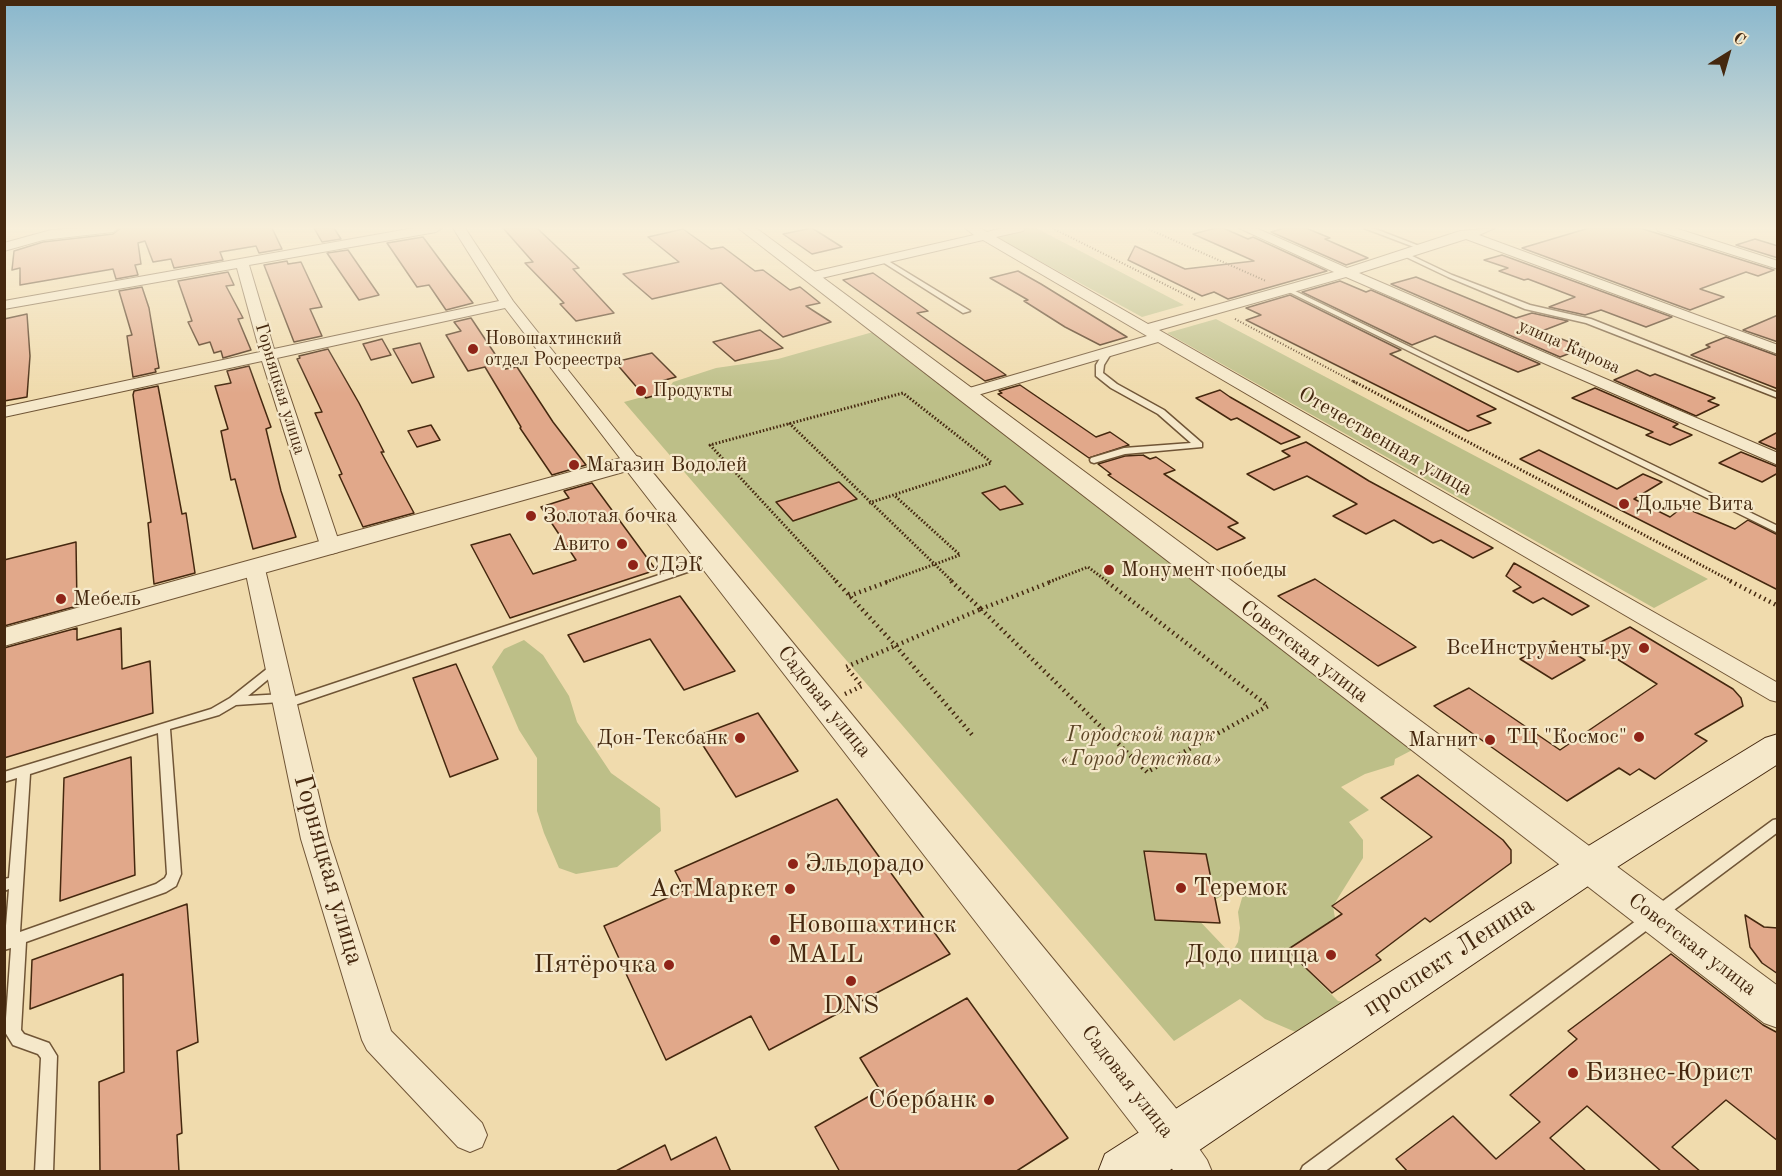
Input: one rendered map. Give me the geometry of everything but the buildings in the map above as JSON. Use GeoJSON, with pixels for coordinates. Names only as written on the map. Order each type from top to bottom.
{"type":"FeatureCollection","features":[{"type":"Feature","properties":{"kind":"main road","name":"проспект Ленина"},"geometry":{"type":"LineString","coordinates":[[1123,1172],[1183,1155],[1586,867],[1778,747]]}},
{"type":"Feature","properties":{"kind":"street"},"geometry":{"type":"LineString","coordinates":[[4,305],[126,283]]}},
{"type":"Feature","properties":{"kind":"street","name":"Горняцкая улица"},"geometry":{"type":"LineString","coordinates":[[248,283],[268,355],[331,548]]}},
{"type":"Feature","properties":{"kind":"street","name":"Садовая улица"},"geometry":{"type":"LineString","coordinates":[[495,283],[508,303],[710,561],[825,702],[1183,1155]]}},
{"type":"Feature","properties":{"kind":"street","name":"Советская улица"},"geometry":{"type":"LineString","coordinates":[[817,283],[1778,1010]]}},
{"type":"Feature","properties":{"kind":"street","name":"Отечественная улица"},"geometry":{"type":"LineString","coordinates":[[1066,283],[1778,694]]}},
{"type":"Feature","properties":{"kind":"street"},"geometry":{"type":"LineString","coordinates":[[965,394],[1108,352],[1152,333],[1218,310],[1312,283]]}},
{"type":"Feature","properties":{"kind":"street","name":"улица Кирова"},"geometry":{"type":"LineString","coordinates":[[1373,283],[1778,460]]}},
{"type":"Feature","properties":{"kind":"street"},"geometry":{"type":"LineString","coordinates":[[1596,283],[1778,350]]}},
{"type":"Feature","properties":{"kind":"street"},"geometry":{"type":"LineString","coordinates":[[4,412],[508,303]]}},
{"type":"Feature","properties":{"kind":"street"},"geometry":{"type":"LineString","coordinates":[[4,637],[331,548],[632,462]]}},
{"type":"Feature","properties":{"kind":"street","name":"Горняцкая улица"},"geometry":{"type":"LineString","coordinates":[[255,569],[315,839],[378,1040],[470,1135]]}},
{"type":"Feature","properties":{"kind":"lane"},"geometry":{"type":"LineString","coordinates":[[920,283],[966,311]]}},
{"type":"Feature","properties":{"kind":"lane"},"geometry":{"type":"LineString","coordinates":[[1467,283],[1528,307],[1588,321],[1778,396]]}},
{"type":"Feature","properties":{"kind":"lane"},"geometry":{"type":"LineString","coordinates":[[1289,290],[1778,530]]}},
{"type":"Feature","properties":{"kind":"lane"},"geometry":{"type":"LineString","coordinates":[[1094,460],[1124,452],[1199,445],[1161,412],[1114,386],[1099,374],[1100,365],[1108,352]]}},
{"type":"Feature","properties":{"kind":"lane"},"geometry":{"type":"LineString","coordinates":[[234,701],[285,701],[710,561]]}},
{"type":"Feature","properties":{"kind":"lane"},"geometry":{"type":"LineString","coordinates":[[4,777],[215,712],[234,701],[277,667]]}},
{"type":"Feature","properties":{"kind":"lane"},"geometry":{"type":"LineString","coordinates":[[12,942],[161,888],[171,882],[174,874],[165,727]]}},
{"type":"Feature","properties":{"kind":"lane"},"geometry":{"type":"LineString","coordinates":[[24,771],[10,883],[13,1032],[20,1040],[43,1048],[49,1056],[45,1172]]}},
{"type":"Feature","properties":{"kind":"lane"},"geometry":{"type":"LineString","coordinates":[[1309,1172],[1778,824]]}},
{"type":"Feature","properties":{"kind":"path"},"geometry":{"type":"LineString","coordinates":[[1163,283],[1778,606]]}},
{"type":"Feature","properties":{"kind":"path"},"geometry":{"type":"LineString","coordinates":[[1270,283],[1289,290]]}},
{"type":"Feature","properties":{"kind":"path"},"geometry":{"type":"LineString","coordinates":[[869,503],[992,462],[903,393],[710,444],[895,645],[974,736]]}},
{"type":"Feature","properties":{"kind":"path"},"geometry":{"type":"LineString","coordinates":[[789,423],[869,503],[981,609],[1147,772],[1268,706],[1088,567],[981,609],[846,667],[862,686],[825,702]]}},
{"type":"Feature","properties":{"kind":"path"},"geometry":{"type":"LineString","coordinates":[[849,596],[960,555],[894,495]]}},
{"type":"Feature","properties":{"kind":"green space"},"geometry":{"type":"Polygon","coordinates":[[[1080,283],[1141,283],[1184,305],[1142,317],[1080,283]]]}},
{"type":"Feature","properties":{"kind":"green space"},"geometry":{"type":"Polygon","coordinates":[[[1216,319],[1708,579],[1654,608],[1167,333],[1216,319]]]}},
{"type":"Feature","properties":{"kind":"green space","name":"Городской парк «Город детства»"},"geometry":{"type":"Polygon","coordinates":[[[873,332],[1418,747],[1395,759],[1394,765],[1365,774],[1341,787],[1369,810],[1349,822],[1363,840],[1363,858],[1333,906],[1335,918],[1287,950],[1338,1001],[1352,1003],[1319,1042],[1265,1019],[1240,999],[1174,1041],[624,402],[668,390],[673,382],[716,368],[778,359],[873,332]],[[1239,886],[1192,913],[1231,954],[1238,942],[1240,928],[1238,912],[1244,891],[1239,886]]]}},
{"type":"Feature","properties":{"kind":"green space"},"geometry":{"type":"Polygon","coordinates":[[[524,640],[543,655],[569,696],[577,722],[611,773],[660,808],[661,831],[617,867],[576,874],[559,868],[544,833],[537,811],[537,758],[519,730],[492,667],[504,649],[524,640]]]}},
{"type":"Feature","properties":{"kind":"place","name":"Новошахтинский отдел Росреестра"},"geometry":{"type":"Point","coordinates":[473,349]}},
{"type":"Feature","properties":{"kind":"place","name":"Продукты"},"geometry":{"type":"Point","coordinates":[641,391]}},
{"type":"Feature","properties":{"kind":"place","name":"Магазин Водолей"},"geometry":{"type":"Point","coordinates":[574,465]}},
{"type":"Feature","properties":{"kind":"place","name":"Дольче Вита"},"geometry":{"type":"Point","coordinates":[1624,504]}},
{"type":"Feature","properties":{"kind":"place","name":"Золотая бочка"},"geometry":{"type":"Point","coordinates":[531,516]}},
{"type":"Feature","properties":{"kind":"place","name":"Авито"},"geometry":{"type":"Point","coordinates":[622,544]}},
{"type":"Feature","properties":{"kind":"place","name":"СДЭК"},"geometry":{"type":"Point","coordinates":[633,565]}},
{"type":"Feature","properties":{"kind":"place","name":"Монумент победы"},"geometry":{"type":"Point","coordinates":[1109,570]}},
{"type":"Feature","properties":{"kind":"place","name":"Мебель"},"geometry":{"type":"Point","coordinates":[61,599]}},
{"type":"Feature","properties":{"kind":"place","name":"ВсеИнструменты.ру"},"geometry":{"type":"Point","coordinates":[1644,648]}},
{"type":"Feature","properties":{"kind":"place","name":"ТЦ \"Космос\""},"geometry":{"type":"Point","coordinates":[1639,737]}},
{"type":"Feature","properties":{"kind":"place","name":"Дон-Тексбанк"},"geometry":{"type":"Point","coordinates":[740,738]}},
{"type":"Feature","properties":{"kind":"place","name":"Магнит"},"geometry":{"type":"Point","coordinates":[1490,740]}},
{"type":"Feature","properties":{"kind":"place","name":"Эльдорадо"},"geometry":{"type":"Point","coordinates":[793,864]}},
{"type":"Feature","properties":{"kind":"place","name":"Теремок"},"geometry":{"type":"Point","coordinates":[1181,888]}},
{"type":"Feature","properties":{"kind":"place","name":"АстМаркет"},"geometry":{"type":"Point","coordinates":[790,889]}},
{"type":"Feature","properties":{"kind":"place","name":"Новошахтинск MALL"},"geometry":{"type":"Point","coordinates":[775,940]}},
{"type":"Feature","properties":{"kind":"place","name":"Додо пицца"},"geometry":{"type":"Point","coordinates":[1331,955]}},
{"type":"Feature","properties":{"kind":"place","name":"Пятёрочка"},"geometry":{"type":"Point","coordinates":[669,965]}},
{"type":"Feature","properties":{"kind":"place","name":"DNS"},"geometry":{"type":"Point","coordinates":[851,981]}},
{"type":"Feature","properties":{"kind":"place","name":"Бизнес-Юрист"},"geometry":{"type":"Point","coordinates":[1573,1073]}},
{"type":"Feature","properties":{"kind":"place","name":"Сбербанк"},"geometry":{"type":"Point","coordinates":[989,1100]}}]}
